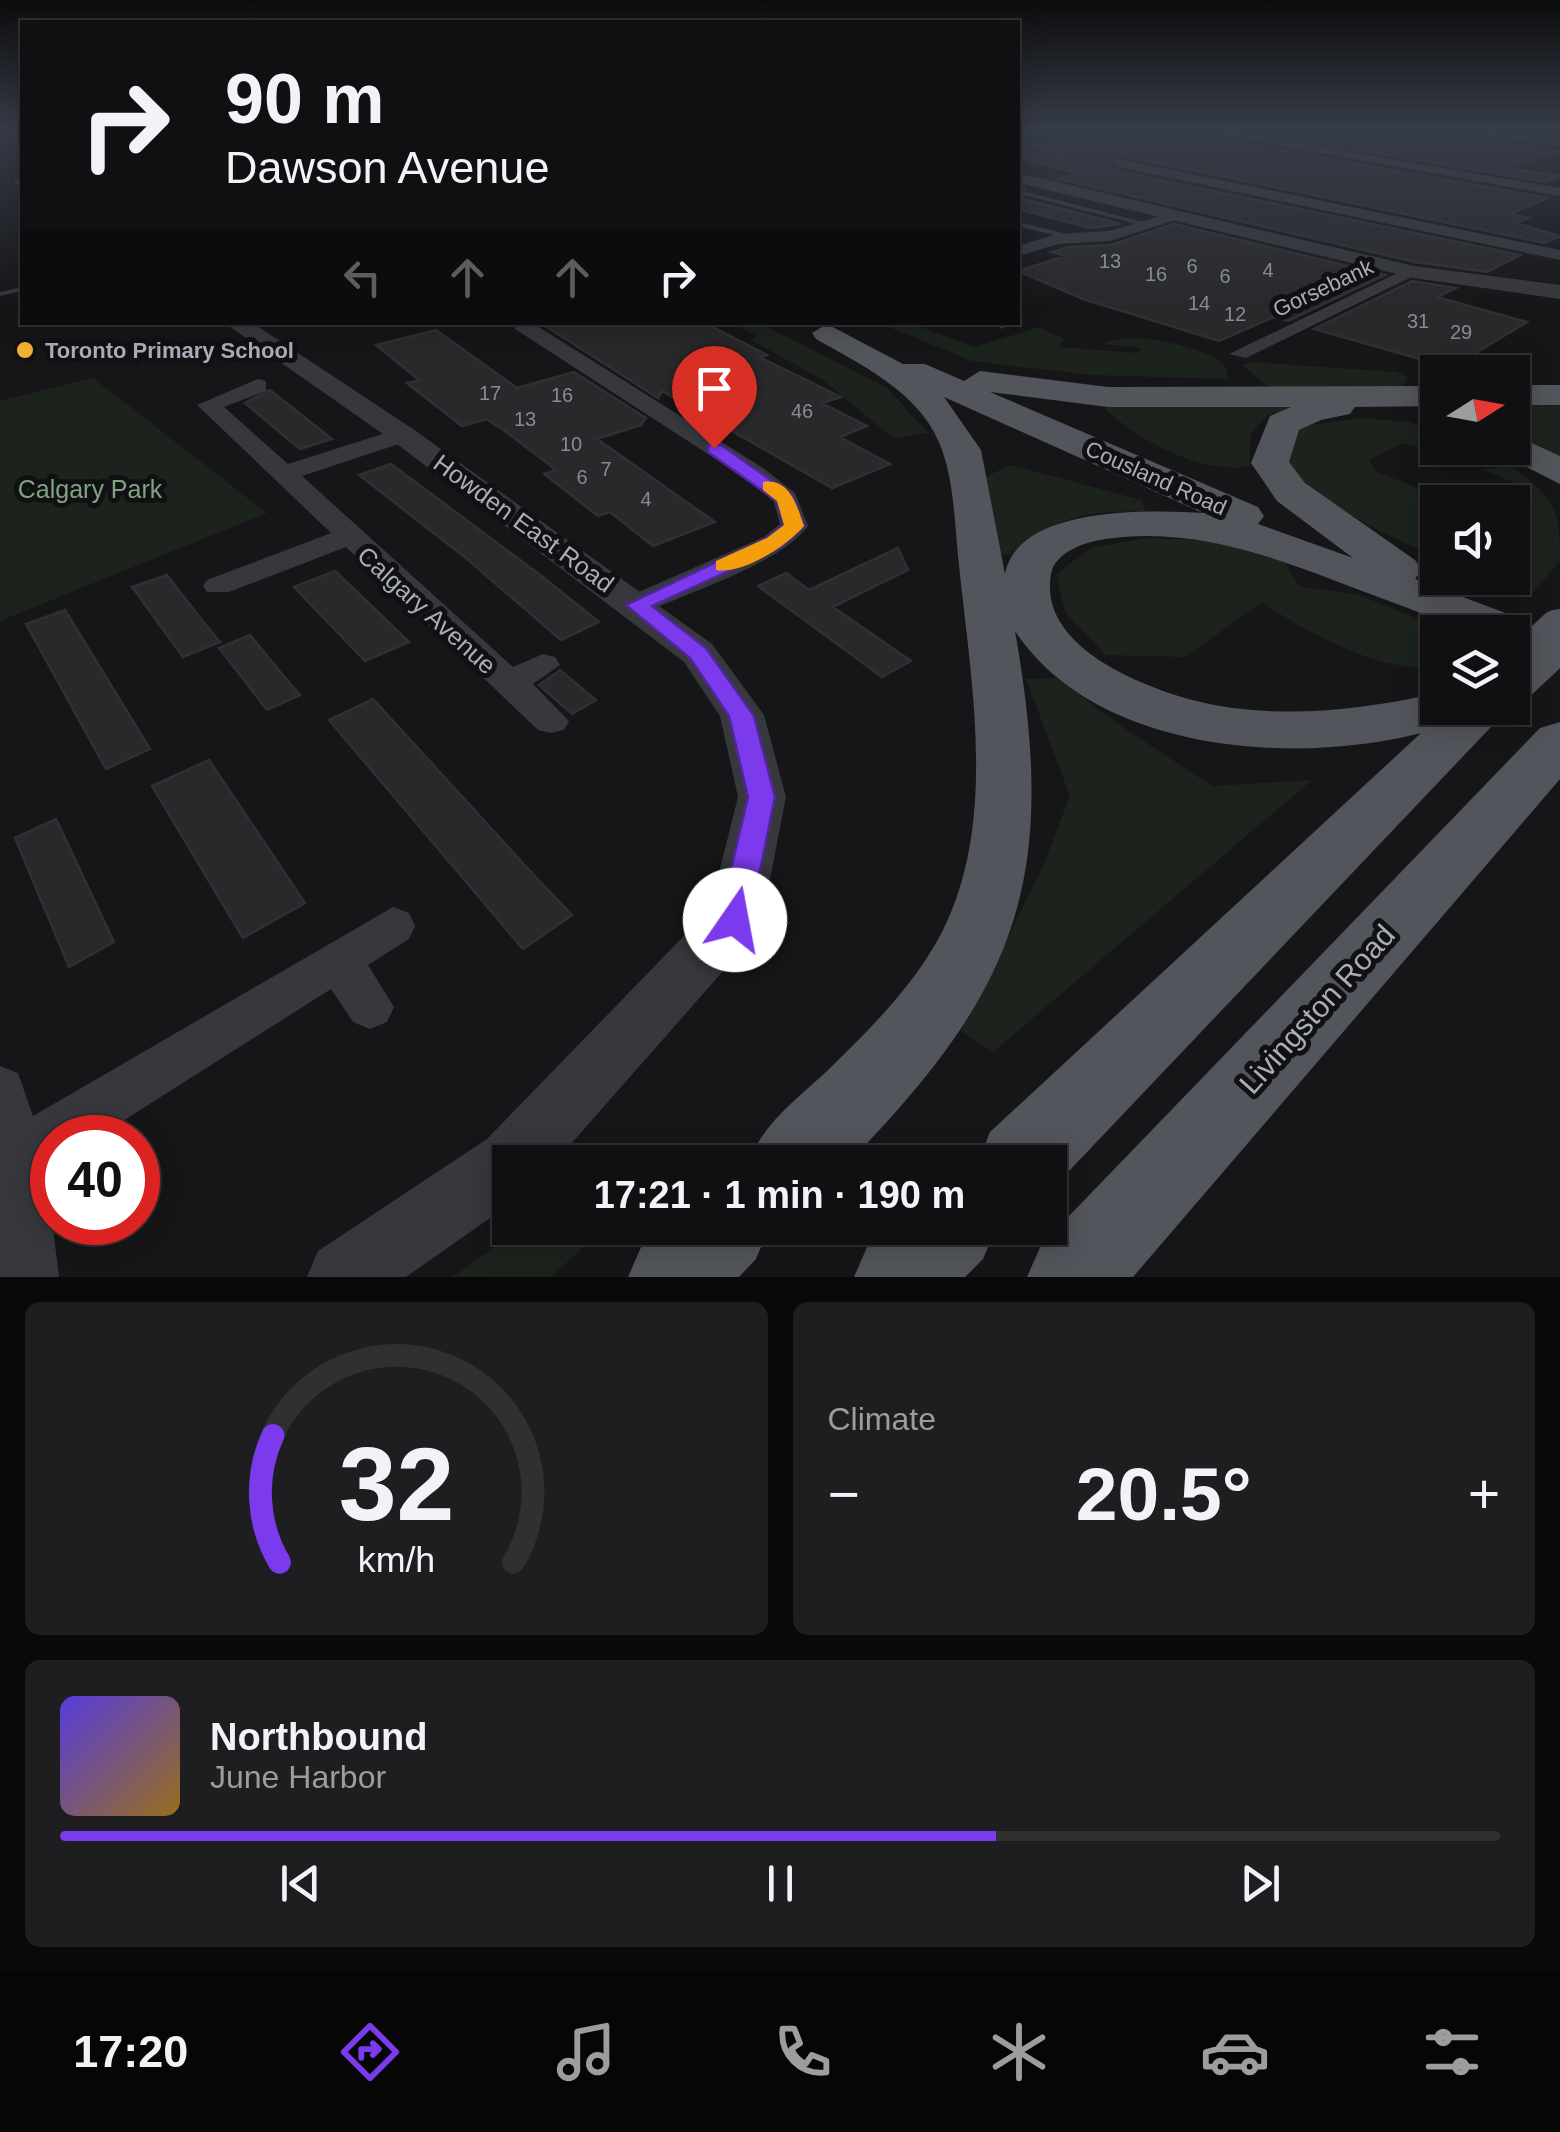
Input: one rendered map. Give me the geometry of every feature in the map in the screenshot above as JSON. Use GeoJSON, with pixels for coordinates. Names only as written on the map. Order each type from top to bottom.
{"type":"FeatureCollection","features":[{"type":"Feature","properties":{"kind":"main road"},"geometry":{"type":"LineString","coordinates":[[816,328],[923,366],[1022,388],[1108,397],[1420,396]]}},
{"type":"Feature","properties":{"kind":"main road"},"geometry":{"type":"LineString","coordinates":[[808,1145],[862,1092],[950,985],[984,909],[1001,846],[1006,762],[1001,702],[962,450],[950,424],[930,398],[893,370],[816,328]]}},
{"type":"Feature","properties":{"kind":"main road","name":"Cousland Road"},"geometry":{"type":"LineString","coordinates":[[816,328],[1469,615]]}},
{"type":"Feature","properties":{"kind":"main road"},"geometry":{"type":"LineString","coordinates":[[1530,395],[1560,395]]}},
{"type":"Feature","properties":{"kind":"main road"},"geometry":{"type":"LineString","coordinates":[[1420,414],[1366,407],[1313,410],[1284,424],[1270,463],[1291,492],[1457,610]]}},
{"type":"Feature","properties":{"kind":"main road"},"geometry":{"type":"LineString","coordinates":[[1530,454],[1560,472]]}},
{"type":"Feature","properties":{"kind":"main road"},"geometry":{"type":"LineString","coordinates":[[1420,715],[1365,727],[1284,730],[1216,722],[1159,707],[1078,669],[1054,649],[1034,622],[1025,597],[1025,574],[1032,558],[1074,533],[1110,524],[1194,525],[1230,529],[1457,610]]}},
{"type":"Feature","properties":{"kind":"main road"},"geometry":{"type":"LineString","coordinates":[[1530,662],[1560,634]]}},
{"type":"Feature","properties":{"kind":"main road","name":"Cousland Road"},"geometry":{"type":"LineString","coordinates":[[1530,642],[1560,655]]}},
{"type":"Feature","properties":{"kind":"main road"},"geometry":{"type":"LineString","coordinates":[[1037,1145],[1465,725]]}},
{"type":"Feature","properties":{"kind":"main road","name":"Livingston Road"},"geometry":{"type":"LineString","coordinates":[[1074,1277],[1560,742]]}},
{"type":"Feature","properties":{"kind":"main road"},"geometry":{"type":"LineString","coordinates":[[674,1277],[707,1245]]}},
{"type":"Feature","properties":{"kind":"main road"},"geometry":{"type":"LineString","coordinates":[[900,1277],[934,1245]]}},
{"type":"Feature","properties":{"kind":"street"},"geometry":{"type":"LineString","coordinates":[[1030,188],[1174,216],[1414,272],[1560,292]]}},
{"type":"Feature","properties":{"kind":"street"},"geometry":{"type":"LineString","coordinates":[[1236,188],[1560,255]]}},
{"type":"Feature","properties":{"kind":"street"},"geometry":{"type":"LineString","coordinates":[[1020,251],[1072,238],[1110,236],[1174,216]]}},
{"type":"Feature","properties":{"kind":"street","name":"Gorsebank"},"geometry":{"type":"LineString","coordinates":[[1254,352],[1414,272]]}},
{"type":"Feature","properties":{"kind":"street","name":"Howden East Road"},"geometry":{"type":"LineString","coordinates":[[238,325],[403,435],[698,653],[742,716],[762,797],[735,920],[527,1145]]}},
{"type":"Feature","properties":{"kind":"street"},"geometry":{"type":"LineString","coordinates":[[522,325],[754,473],[786,499],[794,526],[774,542],[636,605]]}},
{"type":"Feature","properties":{"kind":"street","name":"Calgary Avenue"},"geometry":{"type":"LineString","coordinates":[[258,386],[208,405],[347,537],[552,721]]}},
{"type":"Feature","properties":{"kind":"street"},"geometry":{"type":"LineString","coordinates":[[284,474],[403,435]]}},
{"type":"Feature","properties":{"kind":"street","name":"Calgary Avenue"},"geometry":{"type":"LineString","coordinates":[[218,586],[347,537]]}},
{"type":"Feature","properties":{"kind":"street","name":"Calgary Avenue"},"geometry":{"type":"LineString","coordinates":[[508,683],[543,665]]}},
{"type":"Feature","properties":{"kind":"street"},"geometry":{"type":"LineString","coordinates":[[17,1156],[393,926]]}},
{"type":"Feature","properties":{"kind":"street"},"geometry":{"type":"LineString","coordinates":[[338,960],[370,1006]]}},
{"type":"Feature","properties":{"kind":"street"},"geometry":{"type":"LineString","coordinates":[[0,1091],[17,1156],[29,1277]]}},
{"type":"Feature","properties":{"kind":"street","name":"Howden East Road"},"geometry":{"type":"LineString","coordinates":[[344,1277],[492,1175]]}},
{"type":"Feature","properties":{"kind":"lane"},"geometry":{"type":"LineString","coordinates":[[1027,188],[1145,224]]}},
{"type":"Feature","properties":{"kind":"lane"},"geometry":{"type":"LineString","coordinates":[[1020,225],[1072,238]]}},
{"type":"Feature","properties":{"kind":"green space"},"geometry":{"type":"Polygon","coordinates":[[[733,325],[764,325],[887,388],[928,433],[893,438],[823,380],[751,340],[757,335],[733,325]]]}},
{"type":"Feature","properties":{"kind":"green space"},"geometry":{"type":"Polygon","coordinates":[[[884,325],[916,325],[974,347],[1039,327],[1064,339],[1059,347],[1139,353],[1142,348],[1103,344],[1128,338],[1146,339],[1214,357],[1224,366],[1229,379],[1090,375],[972,361],[884,325]]]}},
{"type":"Feature","properties":{"kind":"green space"},"geometry":{"type":"Polygon","coordinates":[[[1251,362],[1397,372],[1408,378],[1401,387],[1269,387],[1242,365],[1251,362]]]}},
{"type":"Feature","properties":{"kind":"green space","name":"Calgary Park"},"geometry":{"type":"Polygon","coordinates":[[[93,378],[267,513],[0,621],[0,401],[93,378]]]}},
{"type":"Feature","properties":{"kind":"green space"},"geometry":{"type":"Polygon","coordinates":[[[1114,402],[1301,407],[1268,415],[1251,433],[1249,466],[1231,467],[1172,453],[1135,433],[1105,409],[1114,402]]]}},
{"type":"Feature","properties":{"kind":"green space"},"geometry":{"type":"Polygon","coordinates":[[[1560,403],[1560,457],[1530,444],[1530,404],[1560,403]]]}},
{"type":"Feature","properties":{"kind":"green space"},"geometry":{"type":"Polygon","coordinates":[[[1359,418],[1420,426],[1420,448],[1404,443],[1369,460],[1378,473],[1420,488],[1420,550],[1335,505],[1300,477],[1290,464],[1286,441],[1305,426],[1359,418]]]}},
{"type":"Feature","properties":{"kind":"green space"},"geometry":{"type":"Polygon","coordinates":[[[1011,465],[1141,500],[1146,511],[1073,518],[1043,531],[1009,555],[998,554],[985,477],[1011,465]]]}},
{"type":"Feature","properties":{"kind":"green space"},"geometry":{"type":"Polygon","coordinates":[[[1511,466],[1546,496],[1556,515],[1560,561],[1528,598],[1521,595],[1530,595],[1530,485],[1519,485],[1483,469],[1511,466]]]}},
{"type":"Feature","properties":{"kind":"green space"},"geometry":{"type":"Polygon","coordinates":[[[1145,538],[1215,540],[1281,555],[1299,586],[1359,595],[1420,620],[1420,667],[1393,664],[1346,649],[1262,602],[1185,657],[1106,655],[1065,612],[1056,574],[1091,548],[1145,538]]]}},
{"type":"Feature","properties":{"kind":"green space"},"geometry":{"type":"Polygon","coordinates":[[[1058,678],[1115,722],[1212,786],[1312,780],[993,1052],[961,1031],[1041,871],[1070,796],[1026,679],[1058,678]]]}},
{"type":"Feature","properties":{"kind":"green space"},"geometry":{"type":"Polygon","coordinates":[[[498,1245],[586,1245],[551,1277],[452,1277],[498,1245]]]}},
{"type":"Feature","properties":{"kind":"building"},"geometry":{"type":"Polygon","coordinates":[[[1025,188],[1023,199],[1121,224],[1090,228],[1020,210],[1020,189],[1025,188]]]}},
{"type":"Feature","properties":{"kind":"building"},"geometry":{"type":"Polygon","coordinates":[[[1096,188],[1197,188],[1520,255],[1487,272],[1415,262],[1096,188]]]}},
{"type":"Feature","properties":{"kind":"building"},"geometry":{"type":"Polygon","coordinates":[[[1277,188],[1490,188],[1548,198],[1510,214],[1528,218],[1515,223],[1560,236],[1545,243],[1277,188]]]}},
{"type":"Feature","properties":{"kind":"building"},"geometry":{"type":"Polygon","coordinates":[[[1174,224],[1385,275],[1288,321],[1274,317],[1219,341],[1083,299],[1020,272],[1066,256],[1052,252],[1068,247],[1111,245],[1174,224]]]}},
{"type":"Feature","properties":{"kind":"building"},"geometry":{"type":"Polygon","coordinates":[[[1412,281],[1456,288],[1437,297],[1527,322],[1472,355],[1420,355],[1420,359],[1314,329],[1412,281]]]}},
{"type":"Feature","properties":{"kind":"building"},"geometry":{"type":"Polygon","coordinates":[[[544,325],[709,325],[767,355],[759,357],[841,397],[822,403],[867,426],[840,437],[890,464],[832,488],[662,391],[658,398],[544,325]]]}},
{"type":"Feature","properties":{"kind":"building"},"geometry":{"type":"Polygon","coordinates":[[[436,330],[517,388],[574,372],[646,418],[641,425],[597,439],[715,522],[653,546],[610,512],[598,516],[544,474],[556,470],[486,419],[462,426],[407,383],[419,380],[376,345],[436,330]]]}},
{"type":"Feature","properties":{"kind":"building"},"geometry":{"type":"Polygon","coordinates":[[[270,390],[332,439],[300,449],[245,403],[270,390]]]}},
{"type":"Feature","properties":{"kind":"building"},"geometry":{"type":"Polygon","coordinates":[[[391,464],[599,622],[561,640],[467,559],[359,475],[391,464]]]}},
{"type":"Feature","properties":{"kind":"building"},"geometry":{"type":"Polygon","coordinates":[[[898,548],[908,570],[833,607],[911,661],[882,677],[758,586],[786,573],[809,590],[898,548]]]}},
{"type":"Feature","properties":{"kind":"building"},"geometry":{"type":"Polygon","coordinates":[[[335,571],[409,642],[365,661],[294,587],[335,571]]]}},
{"type":"Feature","properties":{"kind":"building"},"geometry":{"type":"Polygon","coordinates":[[[167,575],[220,642],[183,657],[132,587],[167,575]]]}},
{"type":"Feature","properties":{"kind":"building"},"geometry":{"type":"Polygon","coordinates":[[[65,610],[150,749],[106,769],[26,624],[65,610]]]}},
{"type":"Feature","properties":{"kind":"building"},"geometry":{"type":"Polygon","coordinates":[[[250,635],[300,695],[267,710],[219,648],[250,635]]]}},
{"type":"Feature","properties":{"kind":"building"},"geometry":{"type":"Polygon","coordinates":[[[560,670],[596,700],[572,714],[539,685],[560,670]]]}},
{"type":"Feature","properties":{"kind":"building"},"geometry":{"type":"Polygon","coordinates":[[[373,699],[572,915],[523,949],[329,720],[373,699]]]}},
{"type":"Feature","properties":{"kind":"building"},"geometry":{"type":"Polygon","coordinates":[[[209,760],[305,903],[243,938],[152,786],[209,760]]]}},
{"type":"Feature","properties":{"kind":"building"},"geometry":{"type":"Polygon","coordinates":[[[56,819],[114,942],[69,967],[15,838],[56,819]]]}},
{"type":"Feature","properties":{"kind":"slow traffic"},"geometry":{"type":"LineString","coordinates":[[723,566],[774,542],[794,526],[786,499],[769,486]]}},
{"type":"Feature","properties":{"kind":"place","name":"Toronto Primary School"},"geometry":{"type":"Point","coordinates":[25,350]}},
{"type":"Feature","properties":{"kind":"route"},"geometry":{"type":"LineString","coordinates":[[714,448],[786,499],[794,526],[774,542],[636,605],[698,653],[742,716],[762,797],[735,920]]}}]}
